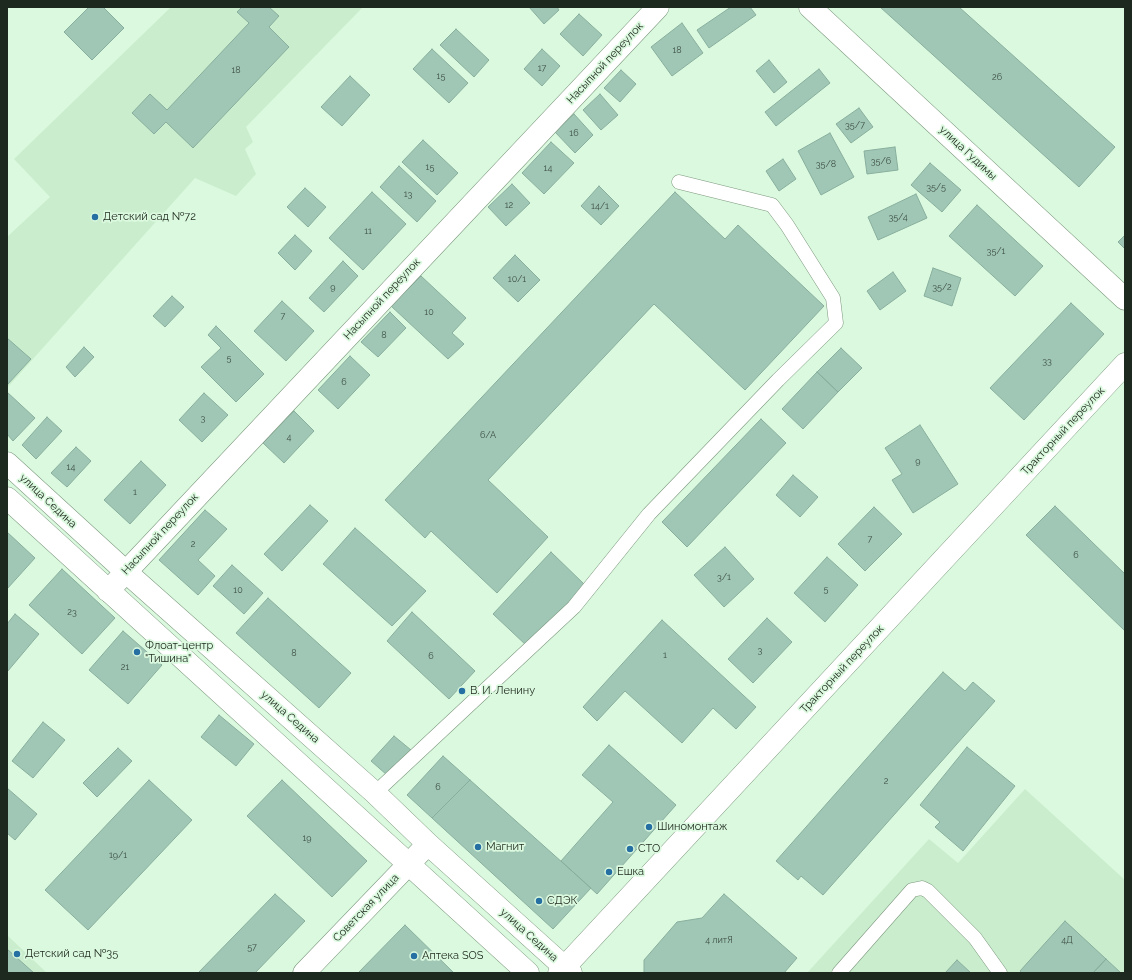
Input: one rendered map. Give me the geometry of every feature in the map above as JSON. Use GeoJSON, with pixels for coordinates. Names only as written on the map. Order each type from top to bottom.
{"type":"FeatureCollection","features":[{"type":"Feature","properties":{"kind":"street","name":"Насыпной переулок"},"geometry":{"type":"LineString","coordinates":[[108,591],[125,571],[658,7]]}},
{"type":"Feature","properties":{"kind":"street","name":"улица Гудимы"},"geometry":{"type":"LineString","coordinates":[[810,7],[1125,299]]}},
{"type":"Feature","properties":{"kind":"street","name":"Тракторный переулок"},"geometry":{"type":"LineString","coordinates":[[565,971],[1125,364]]}},
{"type":"Feature","properties":{"kind":"street","name":"улица Седина"},"geometry":{"type":"LineString","coordinates":[[7,463],[125,571],[375,793],[565,971]]}},
{"type":"Feature","properties":{"kind":"street"},"geometry":{"type":"LineString","coordinates":[[7,498],[528,973]]}},
{"type":"Feature","properties":{"kind":"street","name":"Советская улица"},"geometry":{"type":"LineString","coordinates":[[304,973],[428,844]]}},
{"type":"Feature","properties":{"kind":"lane"},"geometry":{"type":"LineString","coordinates":[[375,793],[574,607],[649,514],[778,380],[836,323],[834,298],[787,225],[772,205],[679,182]]}},
{"type":"Feature","properties":{"kind":"lane"},"geometry":{"type":"LineString","coordinates":[[839,973],[912,890],[922,888],[928,891],[975,938],[1000,973]]}},
{"type":"Feature","properties":{"kind":"shaded area","name":"Детский сад №72"},"geometry":{"type":"Polygon","coordinates":[[[171,7],[363,7],[246,127],[253,142],[245,149],[256,174],[236,196],[195,178],[7,388],[7,237],[50,197],[14,159],[171,7]]]}},
{"type":"Feature","properties":{"kind":"shaded area"},"geometry":{"type":"Polygon","coordinates":[[[1025,789],[1125,880],[1125,973],[807,973],[929,839],[958,863],[1025,789]]]}},
{"type":"Feature","properties":{"kind":"shaded area","name":"Детский сад №35"},"geometry":{"type":"Polygon","coordinates":[[[7,935],[47,973],[7,973],[7,935]]]}},
{"type":"Feature","properties":{"kind":"building"},"geometry":{"type":"Polygon","coordinates":[[[89,7],[103,7],[124,28],[92,60],[64,32],[89,7]]]}},
{"type":"Feature","properties":{"kind":"building"},"geometry":{"type":"Polygon","coordinates":[[[242,7],[269,7],[279,16],[269,27],[289,47],[193,148],[166,122],[154,134],[132,113],[150,94],[167,110],[249,23],[237,12],[242,7]]]}},
{"type":"Feature","properties":{"kind":"building"},"geometry":{"type":"Polygon","coordinates":[[[529,7],[557,7],[559,10],[544,24],[529,7]]]}},
{"type":"Feature","properties":{"kind":"building"},"geometry":{"type":"Polygon","coordinates":[[[731,7],[750,7],[756,15],[709,48],[697,30],[731,7]]]}},
{"type":"Feature","properties":{"kind":"building"},"geometry":{"type":"Polygon","coordinates":[[[880,7],[959,7],[1115,147],[1079,187],[880,7]]]}},
{"type":"Feature","properties":{"kind":"building"},"geometry":{"type":"Polygon","coordinates":[[[579,14],[602,35],[583,56],[560,34],[579,14]]]}},
{"type":"Feature","properties":{"kind":"building"},"geometry":{"type":"Polygon","coordinates":[[[682,23],[703,53],[672,76],[651,47],[682,23]]]}},
{"type":"Feature","properties":{"kind":"building"},"geometry":{"type":"Polygon","coordinates":[[[456,29],[489,60],[474,77],[440,45],[456,29]]]}},
{"type":"Feature","properties":{"kind":"building"},"geometry":{"type":"Polygon","coordinates":[[[432,49],[468,83],[449,103],[413,69],[432,49]]]}},
{"type":"Feature","properties":{"kind":"building"},"geometry":{"type":"Polygon","coordinates":[[[542,49],[560,66],[542,86],[524,69],[542,49]]]}},
{"type":"Feature","properties":{"kind":"building"},"geometry":{"type":"Polygon","coordinates":[[[769,60],[787,82],[774,93],[756,71],[769,60]]]}},
{"type":"Feature","properties":{"kind":"building"},"geometry":{"type":"Polygon","coordinates":[[[819,69],[830,83],[776,126],[765,112],[819,69]]]}},
{"type":"Feature","properties":{"kind":"building"},"geometry":{"type":"Polygon","coordinates":[[[621,70],[636,84],[620,102],[604,88],[621,70]]]}},
{"type":"Feature","properties":{"kind":"building"},"geometry":{"type":"Polygon","coordinates":[[[350,76],[370,95],[342,126],[321,107],[350,76]]]}},
{"type":"Feature","properties":{"kind":"building"},"geometry":{"type":"Polygon","coordinates":[[[600,94],[618,115],[601,130],[583,110],[600,94]]]}},
{"type":"Feature","properties":{"kind":"building"},"geometry":{"type":"Polygon","coordinates":[[[859,108],[873,127],[851,143],[836,124],[859,108]]]}},
{"type":"Feature","properties":{"kind":"building"},"geometry":{"type":"Polygon","coordinates":[[[574,114],[593,135],[575,153],[555,132],[574,114]]]}},
{"type":"Feature","properties":{"kind":"building"},"geometry":{"type":"Polygon","coordinates":[[[830,133],[854,177],[821,195],[798,151],[830,133]]]}},
{"type":"Feature","properties":{"kind":"building"},"geometry":{"type":"Polygon","coordinates":[[[423,140],[458,173],[437,195],[402,162],[423,140]]]}},
{"type":"Feature","properties":{"kind":"building"},"geometry":{"type":"Polygon","coordinates":[[[551,142],[574,163],[544,194],[522,173],[551,142]]]}},
{"type":"Feature","properties":{"kind":"building"},"geometry":{"type":"Polygon","coordinates":[[[895,147],[898,170],[867,174],[864,151],[895,147]]]}},
{"type":"Feature","properties":{"kind":"building"},"geometry":{"type":"Polygon","coordinates":[[[783,159],[796,179],[779,191],[766,171],[783,159]]]}},
{"type":"Feature","properties":{"kind":"building"},"geometry":{"type":"Polygon","coordinates":[[[930,163],[961,190],[942,212],[911,185],[930,163]]]}},
{"type":"Feature","properties":{"kind":"building"},"geometry":{"type":"Polygon","coordinates":[[[399,166],[436,201],[417,222],[380,187],[399,166]]]}},
{"type":"Feature","properties":{"kind":"building"},"geometry":{"type":"Polygon","coordinates":[[[512,184],[530,203],[506,226],[488,207],[512,184]]]}},
{"type":"Feature","properties":{"kind":"building"},"geometry":{"type":"Polygon","coordinates":[[[599,186],[619,206],[601,225],[581,206],[599,186]]]}},
{"type":"Feature","properties":{"kind":"building"},"geometry":{"type":"Polygon","coordinates":[[[305,188],[326,207],[308,227],[287,207],[305,188]]]}},
{"type":"Feature","properties":{"kind":"building"},"geometry":{"type":"Polygon","coordinates":[[[372,192],[406,224],[363,270],[329,238],[372,192]]]}},
{"type":"Feature","properties":{"kind":"building"},"geometry":{"type":"Polygon","coordinates":[[[675,192],[725,239],[738,225],[824,306],[745,390],[654,304],[488,480],[548,537],[497,593],[431,531],[425,538],[385,500],[675,192]]]}},
{"type":"Feature","properties":{"kind":"building"},"geometry":{"type":"Polygon","coordinates":[[[916,194],[927,218],[878,240],[868,217],[916,194]]]}},
{"type":"Feature","properties":{"kind":"building"},"geometry":{"type":"Polygon","coordinates":[[[977,205],[1043,266],[1015,296],[949,236],[977,205]]]}},
{"type":"Feature","properties":{"kind":"building"},"geometry":{"type":"Polygon","coordinates":[[[295,235],[312,251],[295,270],[278,253],[295,235]]]}},
{"type":"Feature","properties":{"kind":"building"},"geometry":{"type":"Polygon","coordinates":[[[1125,235],[1125,249],[1118,242],[1125,235]]]}},
{"type":"Feature","properties":{"kind":"building"},"geometry":{"type":"Polygon","coordinates":[[[515,255],[540,280],[518,302],[493,278],[515,255]]]}},
{"type":"Feature","properties":{"kind":"building"},"geometry":{"type":"Polygon","coordinates":[[[343,261],[358,276],[324,312],[309,298],[343,261]]]}},
{"type":"Feature","properties":{"kind":"building"},"geometry":{"type":"Polygon","coordinates":[[[933,268],[961,278],[952,306],[924,296],[933,268]]]}},
{"type":"Feature","properties":{"kind":"building"},"geometry":{"type":"Polygon","coordinates":[[[893,272],[906,291],[880,310],[867,291],[893,272]]]}},
{"type":"Feature","properties":{"kind":"building"},"geometry":{"type":"Polygon","coordinates":[[[421,276],[466,318],[452,333],[464,344],[448,359],[391,306],[421,276]]]}},
{"type":"Feature","properties":{"kind":"building"},"geometry":{"type":"Polygon","coordinates":[[[172,296],[184,307],[165,327],[153,316],[172,296]]]}},
{"type":"Feature","properties":{"kind":"building"},"geometry":{"type":"Polygon","coordinates":[[[282,301],[314,331],[286,361],[254,331],[282,301]]]}},
{"type":"Feature","properties":{"kind":"building"},"geometry":{"type":"Polygon","coordinates":[[[1071,303],[1104,334],[1024,420],[990,388],[1071,303]]]}},
{"type":"Feature","properties":{"kind":"building"},"geometry":{"type":"Polygon","coordinates":[[[390,312],[406,328],[378,357],[361,342],[390,312]]]}},
{"type":"Feature","properties":{"kind":"building"},"geometry":{"type":"Polygon","coordinates":[[[216,326],[264,374],[236,402],[201,367],[221,348],[208,335],[216,326]]]}},
{"type":"Feature","properties":{"kind":"building"},"geometry":{"type":"Polygon","coordinates":[[[7,338],[31,359],[7,385],[7,338]]]}},
{"type":"Feature","properties":{"kind":"building"},"geometry":{"type":"Polygon","coordinates":[[[84,347],[94,357],[75,377],[66,367],[84,347]]]}},
{"type":"Feature","properties":{"kind":"building"},"geometry":{"type":"Polygon","coordinates":[[[841,348],[862,368],[838,392],[817,372],[841,348]]]}},
{"type":"Feature","properties":{"kind":"building"},"geometry":{"type":"Polygon","coordinates":[[[350,356],[370,375],[338,409],[318,390],[350,356]]]}},
{"type":"Feature","properties":{"kind":"building"},"geometry":{"type":"Polygon","coordinates":[[[817,372],[838,392],[803,429],[782,409],[817,372]]]}},
{"type":"Feature","properties":{"kind":"building"},"geometry":{"type":"Polygon","coordinates":[[[7,392],[35,418],[13,441],[7,434],[7,392]]]}},
{"type":"Feature","properties":{"kind":"building"},"geometry":{"type":"Polygon","coordinates":[[[204,393],[228,415],[202,442],[179,420],[204,393]]]}},
{"type":"Feature","properties":{"kind":"building"},"geometry":{"type":"Polygon","coordinates":[[[294,411],[314,431],[284,463],[263,443],[294,411]]]}},
{"type":"Feature","properties":{"kind":"building"},"geometry":{"type":"Polygon","coordinates":[[[47,417],[62,431],[36,459],[22,445],[47,417]]]}},
{"type":"Feature","properties":{"kind":"building"},"geometry":{"type":"Polygon","coordinates":[[[761,419],[786,443],[687,547],[662,522],[761,419]]]}},
{"type":"Feature","properties":{"kind":"building"},"geometry":{"type":"Polygon","coordinates":[[[920,425],[958,484],[913,513],[892,480],[902,474],[885,448],[920,425]]]}},
{"type":"Feature","properties":{"kind":"building"},"geometry":{"type":"Polygon","coordinates":[[[76,447],[91,461],[67,487],[51,473],[76,447]]]}},
{"type":"Feature","properties":{"kind":"building"},"geometry":{"type":"Polygon","coordinates":[[[141,461],[166,485],[130,524],[104,500],[141,461]]]}},
{"type":"Feature","properties":{"kind":"building"},"geometry":{"type":"Polygon","coordinates":[[[793,475],[818,497],[800,517],[776,495],[793,475]]]}},
{"type":"Feature","properties":{"kind":"building"},"geometry":{"type":"Polygon","coordinates":[[[310,505],[328,521],[282,571],[264,554],[310,505]]]}},
{"type":"Feature","properties":{"kind":"building"},"geometry":{"type":"Polygon","coordinates":[[[1055,506],[1125,574],[1125,631],[1026,535],[1055,506]]]}},
{"type":"Feature","properties":{"kind":"building"},"geometry":{"type":"Polygon","coordinates":[[[874,507],[902,534],[865,571],[838,544],[874,507]]]}},
{"type":"Feature","properties":{"kind":"building"},"geometry":{"type":"Polygon","coordinates":[[[205,510],[227,529],[198,560],[215,576],[198,595],[159,560],[205,510]]]}},
{"type":"Feature","properties":{"kind":"building"},"geometry":{"type":"Polygon","coordinates":[[[355,528],[426,591],[392,626],[323,564],[355,528]]]}},
{"type":"Feature","properties":{"kind":"building"},"geometry":{"type":"Polygon","coordinates":[[[7,532],[35,558],[7,589],[7,532]]]}},
{"type":"Feature","properties":{"kind":"building"},"geometry":{"type":"Polygon","coordinates":[[[725,547],[754,579],[724,607],[694,575],[725,547]]]}},
{"type":"Feature","properties":{"kind":"building"},"geometry":{"type":"Polygon","coordinates":[[[551,552],[585,585],[527,646],[493,614],[551,552]]]}},
{"type":"Feature","properties":{"kind":"building"},"geometry":{"type":"Polygon","coordinates":[[[827,557],[858,585],[825,622],[794,593],[827,557]]]}},
{"type":"Feature","properties":{"kind":"building"},"geometry":{"type":"Polygon","coordinates":[[[232,565],[263,593],[244,614],[213,586],[232,565]]]}},
{"type":"Feature","properties":{"kind":"building"},"geometry":{"type":"Polygon","coordinates":[[[62,569],[115,618],[82,654],[29,605],[62,569]]]}},
{"type":"Feature","properties":{"kind":"building"},"geometry":{"type":"Polygon","coordinates":[[[268,598],[351,673],[319,708],[236,633],[268,598]]]}},
{"type":"Feature","properties":{"kind":"building"},"geometry":{"type":"Polygon","coordinates":[[[412,612],[475,671],[449,699],[387,641],[412,612]]]}},
{"type":"Feature","properties":{"kind":"building"},"geometry":{"type":"Polygon","coordinates":[[[15,614],[39,634],[7,672],[7,624],[15,614]]]}},
{"type":"Feature","properties":{"kind":"building"},"geometry":{"type":"Polygon","coordinates":[[[767,618],[792,642],[753,683],[728,659],[767,618]]]}},
{"type":"Feature","properties":{"kind":"building"},"geometry":{"type":"Polygon","coordinates":[[[662,620],[756,707],[736,729],[713,708],[682,743],[625,691],[597,721],[583,707],[662,620]]]}},
{"type":"Feature","properties":{"kind":"building"},"geometry":{"type":"Polygon","coordinates":[[[123,631],[162,665],[128,704],[89,670],[123,631]]]}},
{"type":"Feature","properties":{"kind":"building"},"geometry":{"type":"Polygon","coordinates":[[[943,672],[965,691],[973,682],[995,701],[823,895],[801,876],[798,880],[776,861],[943,672]]]}},
{"type":"Feature","properties":{"kind":"building"},"geometry":{"type":"Polygon","coordinates":[[[219,715],[254,744],[236,766],[201,737],[219,715]]]}},
{"type":"Feature","properties":{"kind":"building"},"geometry":{"type":"Polygon","coordinates":[[[43,722],[65,740],[33,778],[12,761],[43,722]]]}},
{"type":"Feature","properties":{"kind":"building"},"geometry":{"type":"Polygon","coordinates":[[[394,736],[411,750],[387,775],[371,761],[394,736]]]}},
{"type":"Feature","properties":{"kind":"building"},"geometry":{"type":"Polygon","coordinates":[[[609,745],[676,805],[597,894],[561,861],[613,802],[582,775],[609,745]]]}},
{"type":"Feature","properties":{"kind":"building"},"geometry":{"type":"Polygon","coordinates":[[[967,747],[1015,786],[963,851],[935,827],[940,822],[920,805],[967,747]]]}},
{"type":"Feature","properties":{"kind":"building"},"geometry":{"type":"Polygon","coordinates":[[[118,748],[132,761],[97,797],[83,783],[118,748]]]}},
{"type":"Feature","properties":{"kind":"building"},"geometry":{"type":"Polygon","coordinates":[[[443,756],[470,780],[432,818],[407,795],[443,756]]]}},
{"type":"Feature","properties":{"kind":"building"},"geometry":{"type":"Polygon","coordinates":[[[149,780],[192,820],[88,930],[45,890],[149,780]]]}},
{"type":"Feature","properties":{"kind":"building"},"geometry":{"type":"Polygon","coordinates":[[[282,780],[367,861],[332,897],[247,816],[282,780]]]}},
{"type":"Feature","properties":{"kind":"building"},"geometry":{"type":"Polygon","coordinates":[[[470,780],[591,888],[553,929],[432,818],[470,780]]]}},
{"type":"Feature","properties":{"kind":"building"},"geometry":{"type":"Polygon","coordinates":[[[7,788],[37,814],[15,840],[7,833],[7,788]]]}},
{"type":"Feature","properties":{"kind":"building"},"geometry":{"type":"Polygon","coordinates":[[[275,894],[305,921],[255,973],[198,973],[275,894]]]}},
{"type":"Feature","properties":{"kind":"building"},"geometry":{"type":"Polygon","coordinates":[[[724,894],[797,958],[784,973],[644,973],[644,960],[677,922],[702,918],[724,894]]]}},
{"type":"Feature","properties":{"kind":"building"},"geometry":{"type":"Polygon","coordinates":[[[1065,921],[1106,959],[1093,973],[1022,973],[1020,971],[1065,921]]]}},
{"type":"Feature","properties":{"kind":"building"},"geometry":{"type":"Polygon","coordinates":[[[405,925],[454,973],[358,973],[405,925]]]}},
{"type":"Feature","properties":{"kind":"building"},"geometry":{"type":"Polygon","coordinates":[[[7,949],[34,973],[7,973],[7,949]]]}},
{"type":"Feature","properties":{"kind":"building"},"geometry":{"type":"Polygon","coordinates":[[[1106,959],[1121,973],[1093,973],[1106,959]]]}},
{"type":"Feature","properties":{"kind":"building"},"geometry":{"type":"Polygon","coordinates":[[[957,960],[971,973],[945,973],[957,960]]]}},
{"type":"Feature","properties":{"kind":"place","name":"Детский сад №72"},"geometry":{"type":"Point","coordinates":[95,217]}},
{"type":"Feature","properties":{"kind":"place","name":"Флоат-центр \"Тишина\""},"geometry":{"type":"Point","coordinates":[137,652]}},
{"type":"Feature","properties":{"kind":"place","name":"В. И. Ленину"},"geometry":{"type":"Point","coordinates":[462,691]}},
{"type":"Feature","properties":{"kind":"place","name":"Шиномонтаж"},"geometry":{"type":"Point","coordinates":[649,827]}},
{"type":"Feature","properties":{"kind":"place","name":"Магнит"},"geometry":{"type":"Point","coordinates":[478,847]}},
{"type":"Feature","properties":{"kind":"place","name":"СТО"},"geometry":{"type":"Point","coordinates":[630,849]}},
{"type":"Feature","properties":{"kind":"place","name":"Ешка"},"geometry":{"type":"Point","coordinates":[609,872]}},
{"type":"Feature","properties":{"kind":"place","name":"СДЭК"},"geometry":{"type":"Point","coordinates":[539,901]}},
{"type":"Feature","properties":{"kind":"place","name":"Детский сад №35"},"geometry":{"type":"Point","coordinates":[17,954]}},
{"type":"Feature","properties":{"kind":"place","name":"Аптека SOS"},"geometry":{"type":"Point","coordinates":[414,956]}}]}
